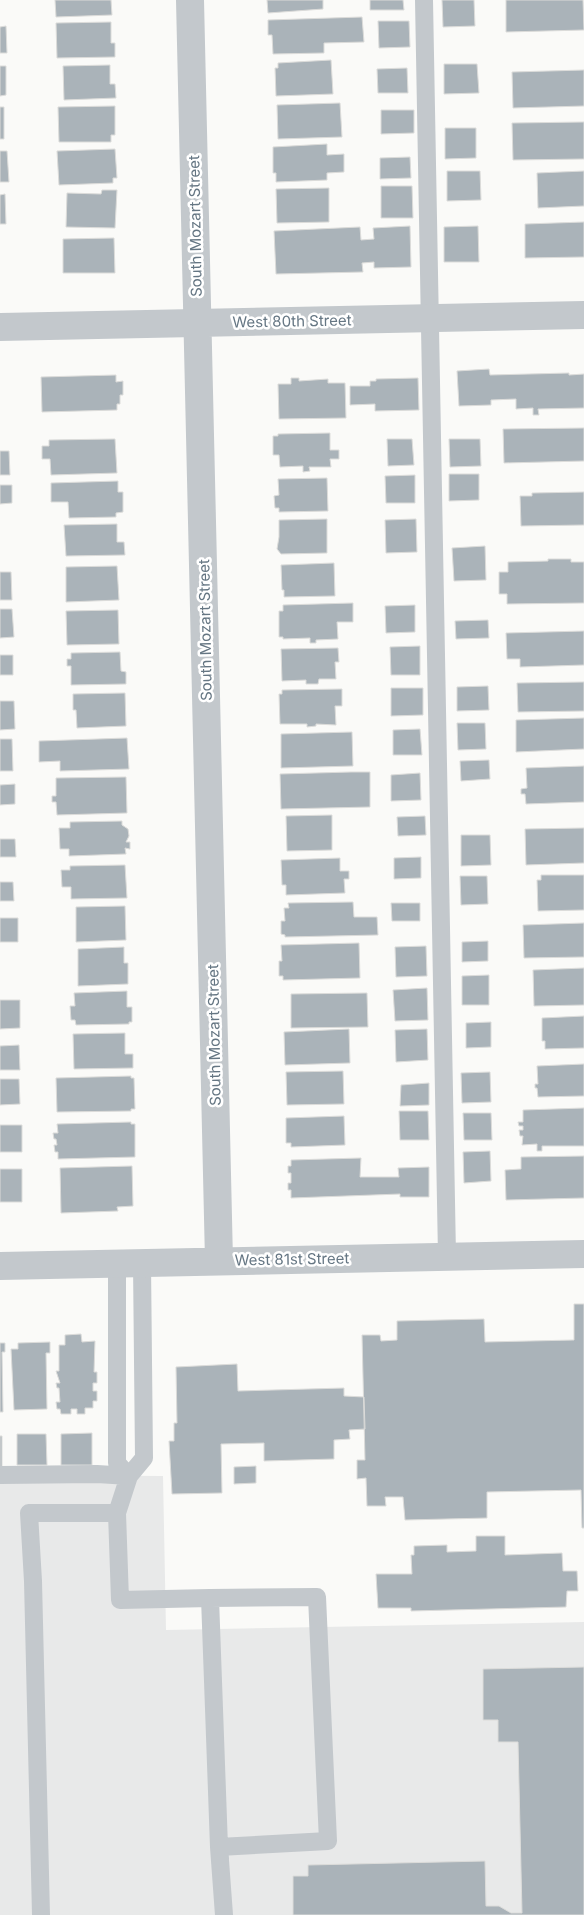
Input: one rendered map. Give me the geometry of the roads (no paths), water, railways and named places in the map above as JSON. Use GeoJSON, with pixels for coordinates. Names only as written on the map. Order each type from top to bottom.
{"type":"FeatureCollection","features":[{"type":"Feature","properties":{"kind":"street","name":"South Mozart Street"},"geometry":{"type":"LineString","coordinates":[[190,0],[219,1261]]}},
{"type":"Feature","properties":{"kind":"street","name":"West 80th Street"},"geometry":{"type":"LineString","coordinates":[[0,327],[584,315]]}},
{"type":"Feature","properties":{"kind":"street","name":"West 81st Street"},"geometry":{"type":"LineString","coordinates":[[0,1266],[584,1254]]}},
{"type":"Feature","properties":{"kind":"lane"},"geometry":{"type":"LineString","coordinates":[[424,0],[447,1256]]}},
{"type":"Feature","properties":{"kind":"lane"},"geometry":{"type":"LineString","coordinates":[[129,1476],[117,1463],[130,1263]]}},
{"type":"Feature","properties":{"kind":"lane"},"geometry":{"type":"LineString","coordinates":[[130,1263],[144,1458],[129,1476],[117,1513],[120,1600],[317,1598],[328,1841],[219,1847]]}},
{"type":"Feature","properties":{"kind":"lane"},"geometry":{"type":"LineString","coordinates":[[0,1476],[96,1474],[129,1476]]}},
{"type":"Feature","properties":{"kind":"lane"},"geometry":{"type":"LineString","coordinates":[[41,1915],[33,1581],[29,1513],[117,1513]]}},
{"type":"Feature","properties":{"kind":"lane"},"geometry":{"type":"LineString","coordinates":[[210,1598],[219,1847],[224,1915]]}}]}
